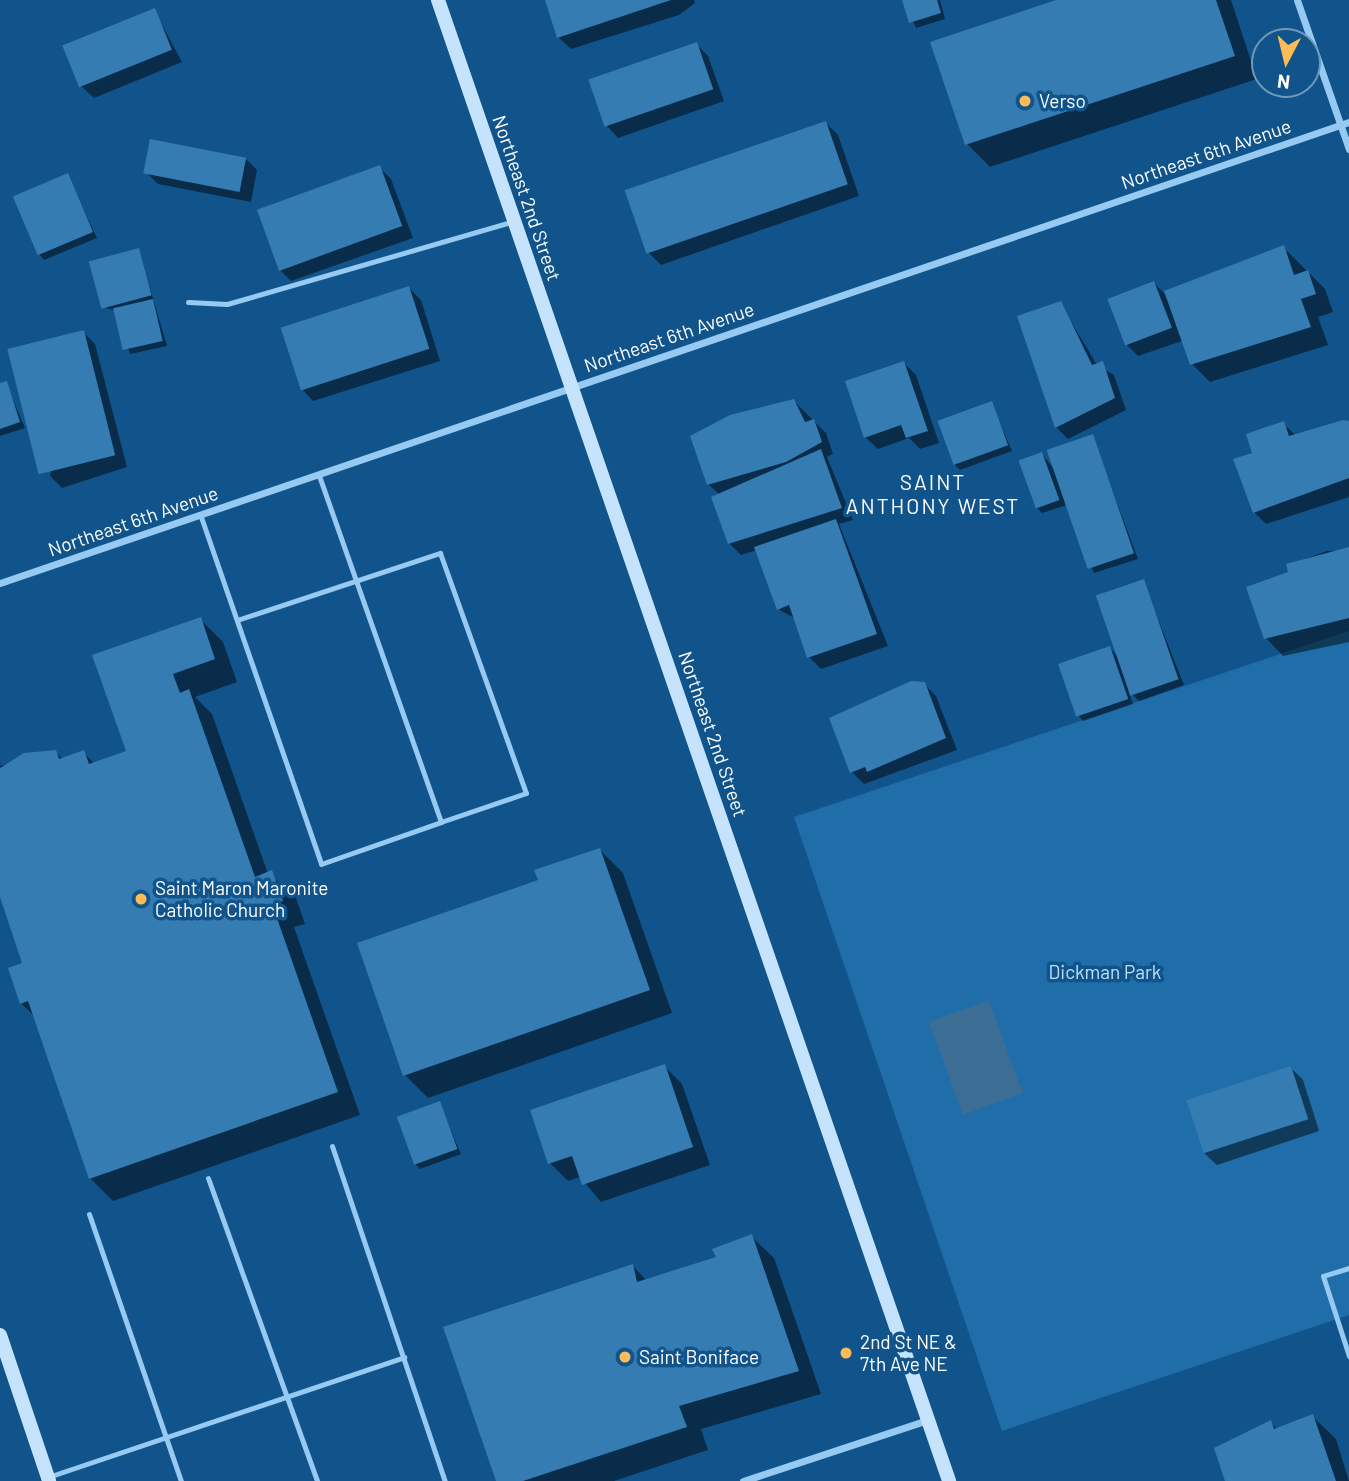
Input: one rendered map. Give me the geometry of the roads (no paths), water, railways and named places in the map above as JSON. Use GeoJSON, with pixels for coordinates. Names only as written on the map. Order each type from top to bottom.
{"type":"FeatureCollection","features":[{"type":"Feature","properties":{"kind":"street","name":"Northeast 2nd Street"},"geometry":{"type":"LineString","coordinates":[[438,0],[949,1481]]}},
{"type":"Feature","properties":{"kind":"street"},"geometry":{"type":"LineString","coordinates":[[1297,0],[1349,149]]}},
{"type":"Feature","properties":{"kind":"street","name":"Northeast 6th Avenue"},"geometry":{"type":"LineString","coordinates":[[0,583],[1349,122]]}},
{"type":"Feature","properties":{"kind":"street"},"geometry":{"type":"LineString","coordinates":[[0,1335],[49,1479]]}},
{"type":"Feature","properties":{"kind":"street"},"geometry":{"type":"LineString","coordinates":[[743,1481],[928,1419]]}},
{"type":"Feature","properties":{"kind":"lane"},"geometry":{"type":"LineString","coordinates":[[188,302],[227,304],[515,221]]}},
{"type":"Feature","properties":{"kind":"lane"},"geometry":{"type":"LineString","coordinates":[[318,475],[441,822]]}},
{"type":"Feature","properties":{"kind":"lane"},"geometry":{"type":"LineString","coordinates":[[200,514],[321,864],[526,793],[440,553],[237,620]]}},
{"type":"Feature","properties":{"kind":"lane"},"geometry":{"type":"LineString","coordinates":[[332,1146],[445,1481]]}},
{"type":"Feature","properties":{"kind":"lane"},"geometry":{"type":"LineString","coordinates":[[208,1178],[317,1481]]}},
{"type":"Feature","properties":{"kind":"lane"},"geometry":{"type":"LineString","coordinates":[[89,1214],[181,1481]]}},
{"type":"Feature","properties":{"kind":"lane"},"geometry":{"type":"LineString","coordinates":[[1349,1268],[1323,1276],[1349,1356]]}},
{"type":"Feature","properties":{"kind":"lane"},"geometry":{"type":"LineString","coordinates":[[49,1479],[404,1357]]}},
{"type":"Feature","properties":{"kind":"place","name":"Verso"},"geometry":{"type":"Point","coordinates":[1025,101]}},
{"type":"Feature","properties":{"kind":"place","name":"Saint Maron Maronite Catholic Church"},"geometry":{"type":"Point","coordinates":[141,899]}},
{"type":"Feature","properties":{"kind":"place","name":"2nd St NE & 7th Ave NE"},"geometry":{"type":"Point","coordinates":[846,1353]}},
{"type":"Feature","properties":{"kind":"place","name":"Saint Boniface"},"geometry":{"type":"Point","coordinates":[625,1357]}},
{"type":"Feature","properties":{"kind":"district","name":"SAINT ANTHONY WEST"},"geometry":{"type":"Point","coordinates":[933,494]}},
{"type":"Feature","properties":{"kind":"park label","name":"Dickman Park"},"geometry":{"type":"Point","coordinates":[1105,972]}}]}
